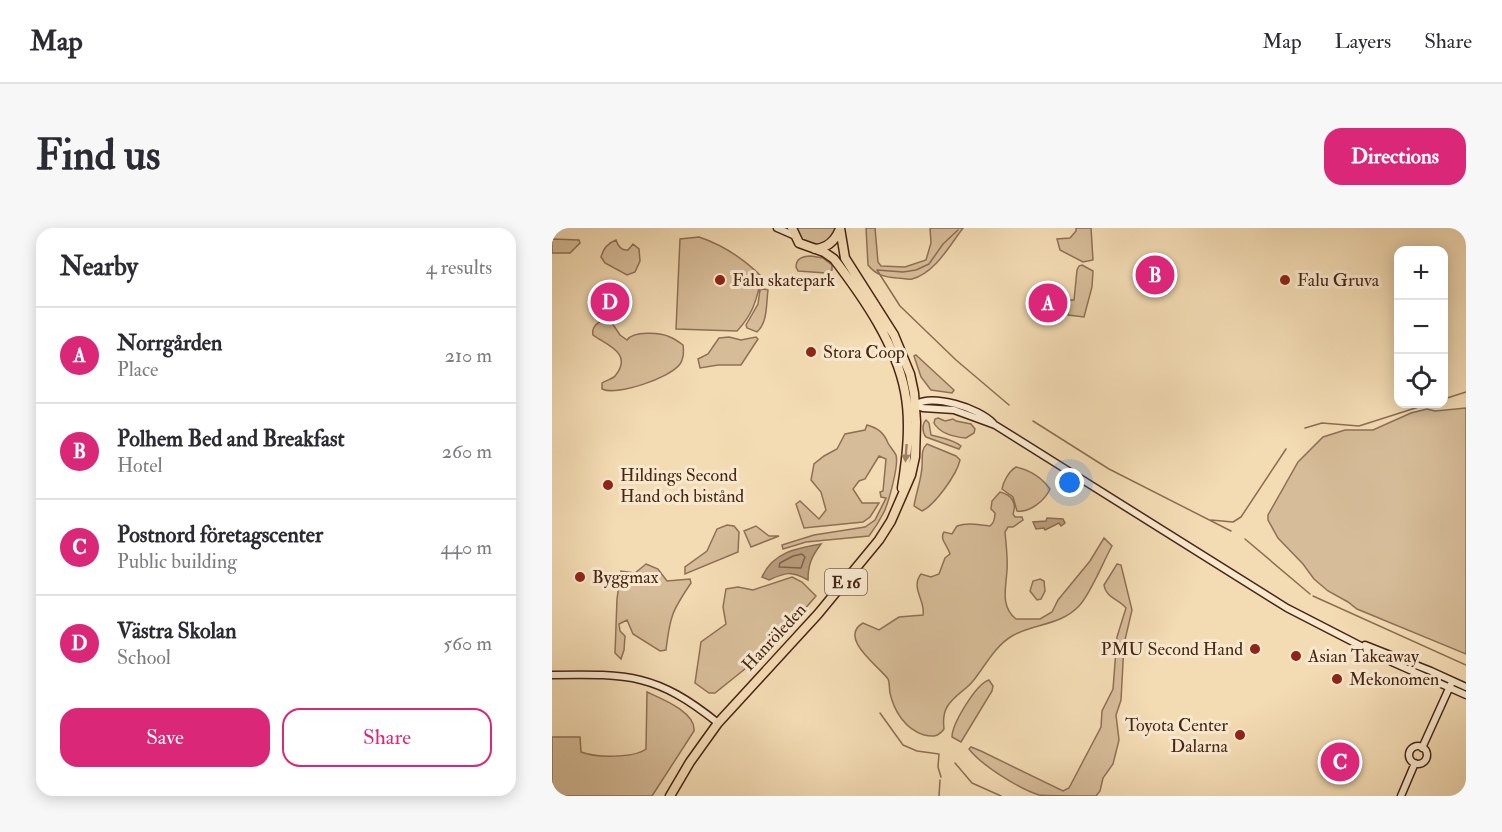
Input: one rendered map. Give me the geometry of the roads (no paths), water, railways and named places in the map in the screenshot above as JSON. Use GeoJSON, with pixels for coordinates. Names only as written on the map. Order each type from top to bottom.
{"type":"FeatureCollection","features":[{"type":"Feature","properties":{"kind":"highway","name":"E 16"},"geometry":{"type":"LineString","coordinates":[[792,231],[803,246],[814,249],[824,248],[831,244],[840,228]]}},
{"type":"Feature","properties":{"kind":"highway","name":"Hanröleden"},"geometry":{"type":"LineString","coordinates":[[670,796],[690,762],[718,723],[863,562],[886,531],[900,500],[911,406],[906,363],[894,335],[845,258],[840,228]]}},
{"type":"Feature","properties":{"kind":"highway","name":"Hanröleden"},"geometry":{"type":"LineString","coordinates":[[814,249],[834,259],[886,337],[911,406]]}},
{"type":"Feature","properties":{"kind":"main road"},"geometry":{"type":"LineString","coordinates":[[777,228],[792,231]]}},
{"type":"Feature","properties":{"kind":"main road"},"geometry":{"type":"LineString","coordinates":[[911,406],[921,401],[949,402],[982,414],[995,425],[1250,586],[1331,632],[1394,663],[1451,684],[1466,687]]}},
{"type":"Feature","properties":{"kind":"main road"},"geometry":{"type":"LineString","coordinates":[[552,675],[617,675],[640,679],[682,697],[718,723]]}},
{"type":"Feature","properties":{"kind":"main road"},"geometry":{"type":"LineString","coordinates":[[1451,684],[1466,695]]}},
{"type":"Feature","properties":{"kind":"main road"},"geometry":{"type":"LineString","coordinates":[[1422,748],[1451,684]]}},
{"type":"Feature","properties":{"kind":"main road"},"geometry":{"type":"LineString","coordinates":[[1414,748],[1422,748],[1427,753],[1426,759],[1420,764],[1415,763],[1410,759],[1410,752],[1414,748]]}},
{"type":"Feature","properties":{"kind":"main road"},"geometry":{"type":"LineString","coordinates":[[1401,796],[1415,763]]}},
{"type":"Feature","properties":{"kind":"water"},"geometry":{"type":"Polygon","coordinates":[[[1047,518],[1063,519],[1065,523],[1061,526],[1059,523],[1045,530],[1044,528],[1036,529],[1033,522],[1046,521],[1047,518]]]}},
{"type":"Feature","properties":{"kind":"water"},"geometry":{"type":"Polygon","coordinates":[[[821,544],[811,560],[808,580],[788,574],[769,580],[762,577],[772,562],[779,557],[803,547],[821,544]]]}},
{"type":"Feature","properties":{"kind":"waterway"},"geometry":{"type":"LineString","coordinates":[[958,230],[943,244],[929,264],[916,270],[903,272],[877,270],[900,306],[956,360],[1009,405]]}},
{"type":"Feature","properties":{"kind":"waterway"},"geometry":{"type":"LineString","coordinates":[[1448,398],[1466,392]]}},
{"type":"Feature","properties":{"kind":"waterway"},"geometry":{"type":"LineString","coordinates":[[1305,428],[1322,423],[1359,426],[1415,408]]}},
{"type":"Feature","properties":{"kind":"waterway"},"geometry":{"type":"LineString","coordinates":[[1033,421],[1109,469],[1231,531]]}},
{"type":"Feature","properties":{"kind":"waterway"},"geometry":{"type":"LineString","coordinates":[[1211,520],[1233,522],[1241,517],[1286,449]]}},
{"type":"Feature","properties":{"kind":"waterway"},"geometry":{"type":"LineString","coordinates":[[1245,539],[1310,594]]}},
{"type":"Feature","properties":{"kind":"waterway"},"geometry":{"type":"LineString","coordinates":[[1313,596],[1466,665]]}},
{"type":"Feature","properties":{"kind":"waterway"},"geometry":{"type":"LineString","coordinates":[[880,713],[903,745],[917,751],[939,754],[938,767],[941,777]]}},
{"type":"Feature","properties":{"kind":"waterway"},"geometry":{"type":"LineString","coordinates":[[955,763],[972,783],[1001,796]]}},
{"type":"Feature","properties":{"kind":"waterway"},"geometry":{"type":"LineString","coordinates":[[939,796],[940,780]]}},
{"type":"Feature","properties":{"kind":"place","name":"Polhem Bed and Breakfast"},"geometry":{"type":"Point","coordinates":[1155,275]}},
{"type":"Feature","properties":{"kind":"place","name":"Falu skatepark"},"geometry":{"type":"Point","coordinates":[720,280]}},
{"type":"Feature","properties":{"kind":"place","name":"Falu Gruva"},"geometry":{"type":"Point","coordinates":[1285,280]}},
{"type":"Feature","properties":{"kind":"place","name":"Västra Skolan"},"geometry":{"type":"Point","coordinates":[610,302]}},
{"type":"Feature","properties":{"kind":"place","name":"Norrgården"},"geometry":{"type":"Point","coordinates":[1048,303]}},
{"type":"Feature","properties":{"kind":"place","name":"Stora Coop"},"geometry":{"type":"Point","coordinates":[811,352]}},
{"type":"Feature","properties":{"kind":"place","name":"Hildings Second Hand och bistånd"},"geometry":{"type":"Point","coordinates":[608,485]}},
{"type":"Feature","properties":{"kind":"place","name":"Byggmax"},"geometry":{"type":"Point","coordinates":[580,577]}},
{"type":"Feature","properties":{"kind":"place","name":"PMU Second Hand"},"geometry":{"type":"Point","coordinates":[1255,649]}},
{"type":"Feature","properties":{"kind":"place","name":"Asian Takeaway"},"geometry":{"type":"Point","coordinates":[1296,656]}},
{"type":"Feature","properties":{"kind":"place","name":"Mekonomen"},"geometry":{"type":"Point","coordinates":[1337,679]}},
{"type":"Feature","properties":{"kind":"place","name":"Toyota Center Dalarna"},"geometry":{"type":"Point","coordinates":[1240,735]}},
{"type":"Feature","properties":{"kind":"place","name":"Postnord företagscenter"},"geometry":{"type":"Point","coordinates":[1340,762]}}]}
